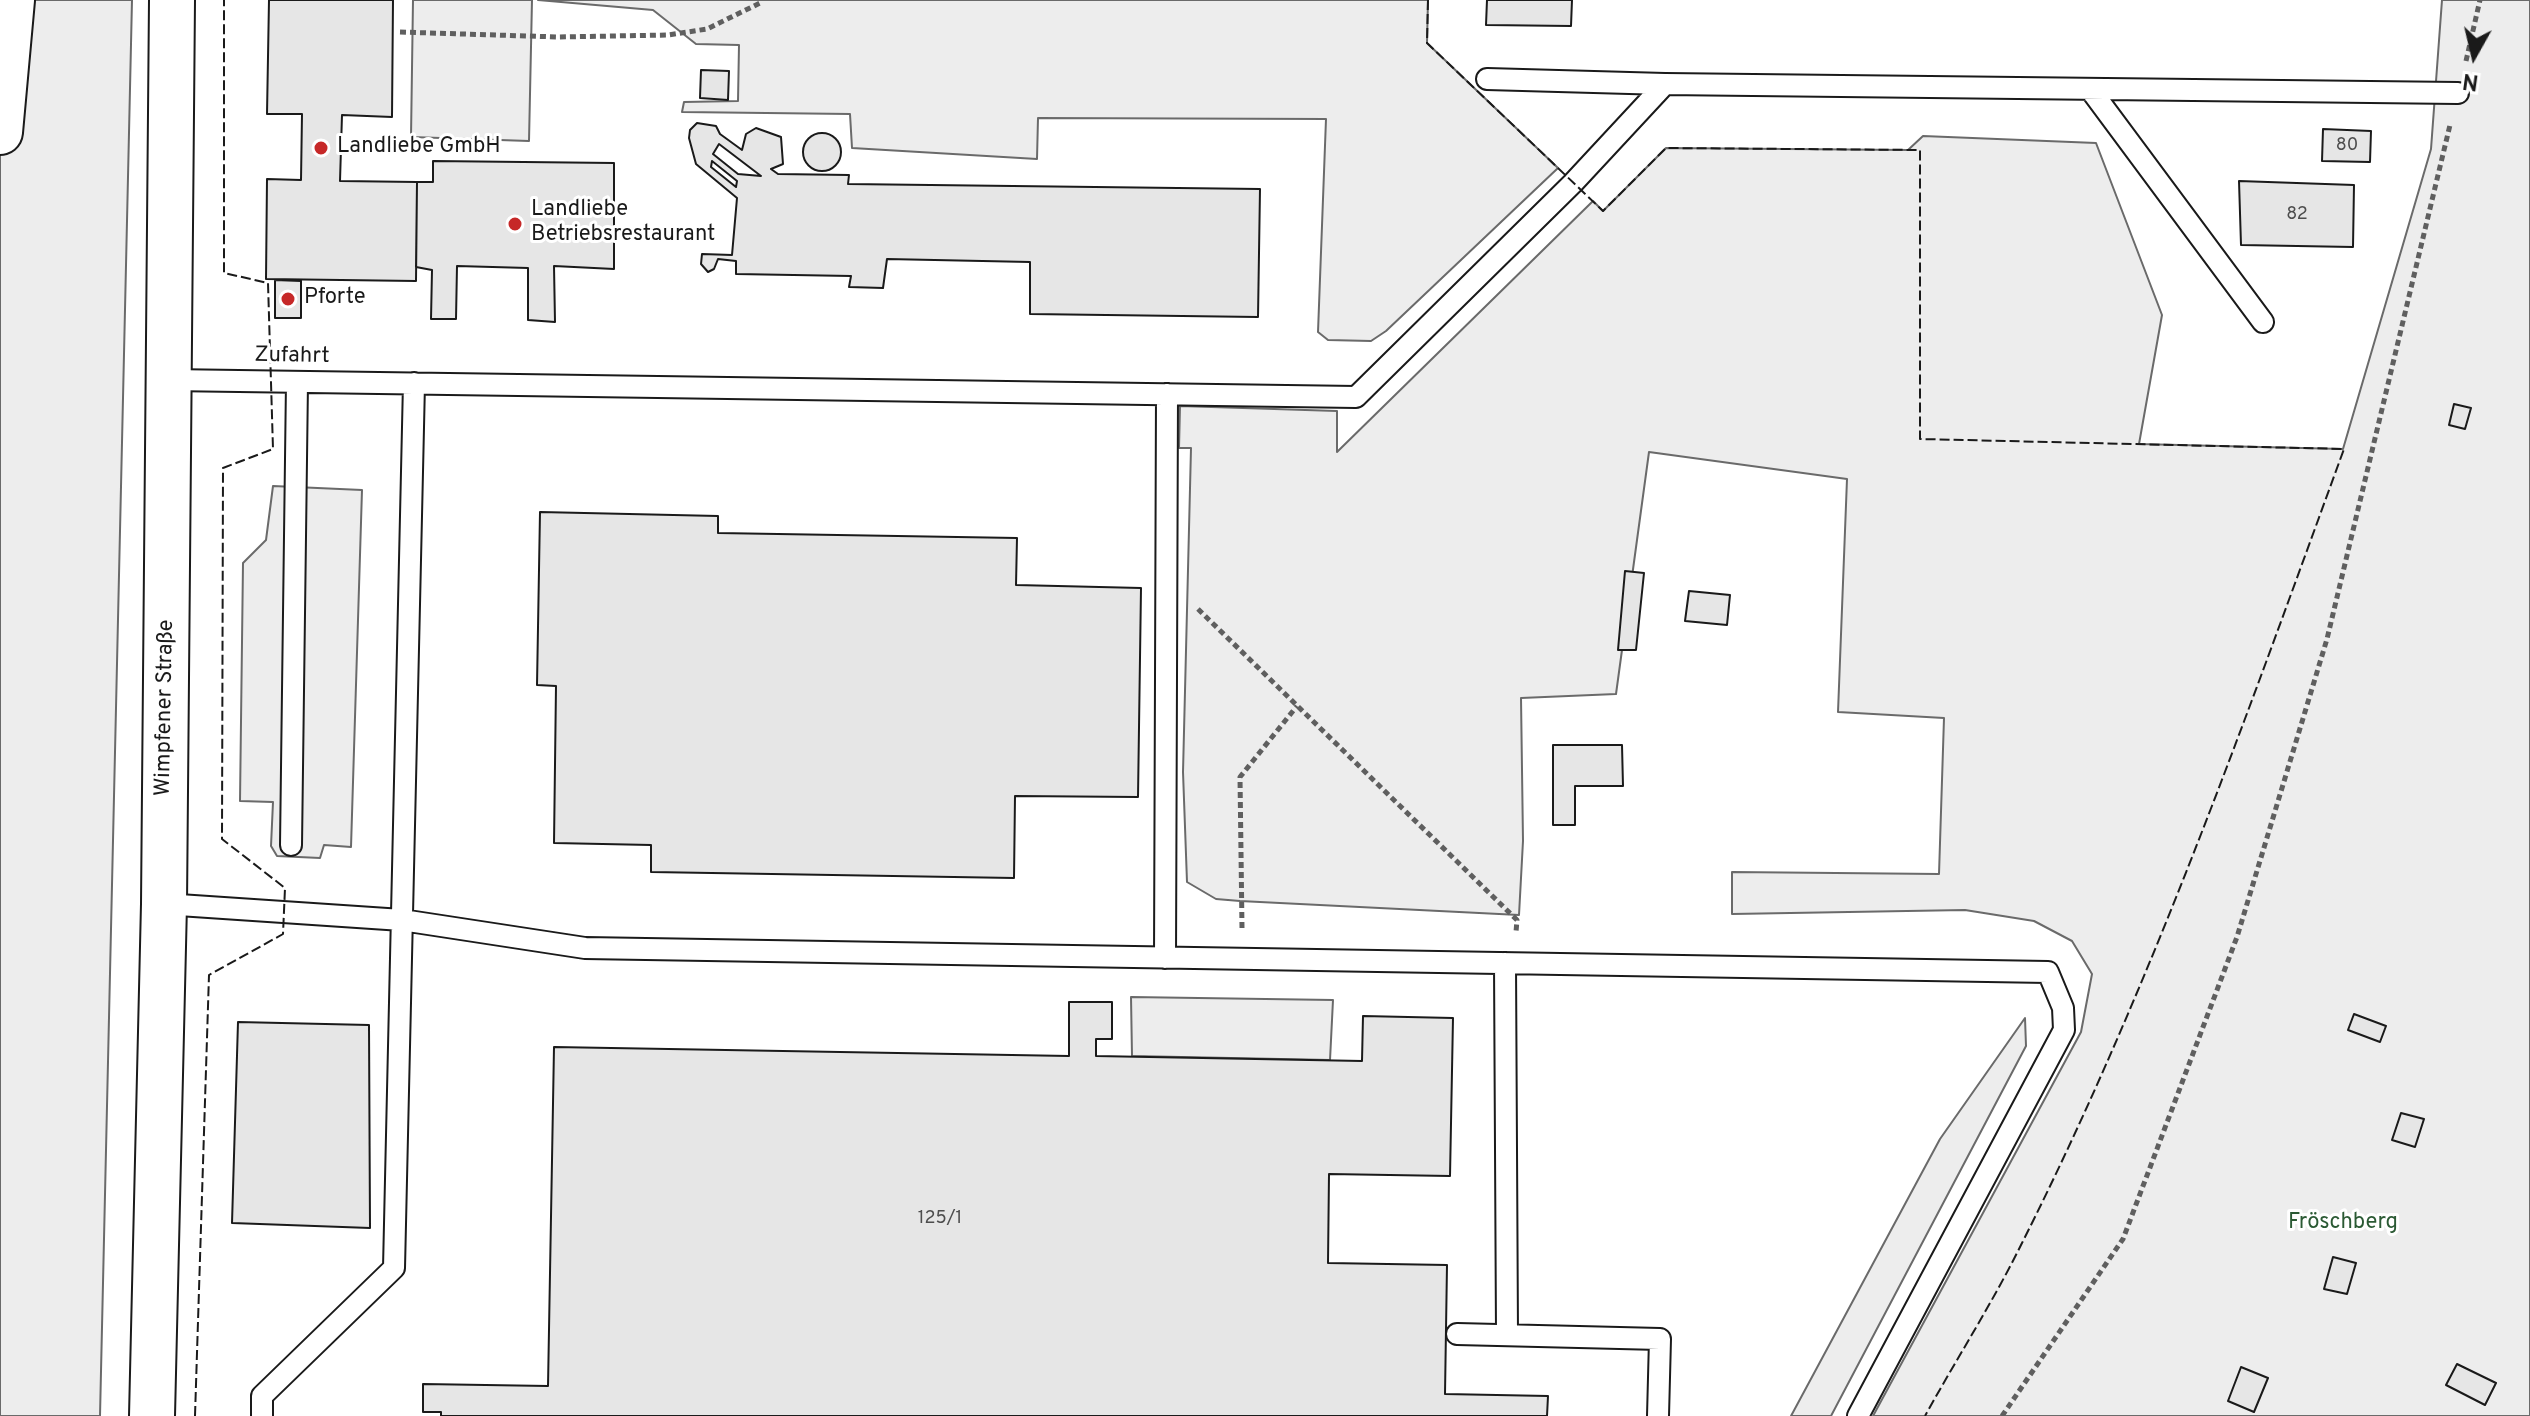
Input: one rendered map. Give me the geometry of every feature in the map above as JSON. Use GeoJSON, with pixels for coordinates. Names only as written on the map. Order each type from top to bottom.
{"type":"FeatureCollection","features":[{"type":"Feature","properties":{"kind":"street"},"geometry":{"type":"LineString","coordinates":[[0,132],[12,0]]}},
{"type":"Feature","properties":{"kind":"street","name":"Wimpfener Straße"},"geometry":{"type":"LineString","coordinates":[[152,1416],[164,904],[172,0]]}},
{"type":"Feature","properties":{"kind":"lane"},"geometry":{"type":"LineString","coordinates":[[1487,79],[1665,84],[2458,93]]}},
{"type":"Feature","properties":{"kind":"lane","name":"Zufahrt"},"geometry":{"type":"LineString","coordinates":[[169,380],[1356,397],[1573,183],[1665,84]]}},
{"type":"Feature","properties":{"kind":"lane"},"geometry":{"type":"LineString","coordinates":[[2090,89],[2263,322]]}},
{"type":"Feature","properties":{"kind":"lane"},"geometry":{"type":"LineString","coordinates":[[291,845],[297,382]]}},
{"type":"Feature","properties":{"kind":"lane"},"geometry":{"type":"LineString","coordinates":[[262,1416],[262,1396],[394,1268],[414,383]]}},
{"type":"Feature","properties":{"kind":"lane"},"geometry":{"type":"LineString","coordinates":[[1165,958],[1167,394]]}},
{"type":"Feature","properties":{"kind":"lane"},"geometry":{"type":"LineString","coordinates":[[164,904],[402,920],[585,948],[2048,972],[2063,1008],[2064,1030],[1858,1416]]}},
{"type":"Feature","properties":{"kind":"lane"},"geometry":{"type":"LineString","coordinates":[[1507,1335],[1508,963]]}},
{"type":"Feature","properties":{"kind":"lane"},"geometry":{"type":"LineString","coordinates":[[1457,1334],[1660,1339],[1658,1416]]}},
{"type":"Feature","properties":{"kind":"path"},"geometry":{"type":"LineString","coordinates":[[2002,1416],[2123,1239],[2237,937],[2327,639],[2480,0]]}},
{"type":"Feature","properties":{"kind":"path"},"geometry":{"type":"LineString","coordinates":[[400,32],[558,37],[668,35],[707,29],[762,2]]}},
{"type":"Feature","properties":{"kind":"path"},"geometry":{"type":"LineString","coordinates":[[1166,577],[1517,920],[1508,963]]}},
{"type":"Feature","properties":{"kind":"path"},"geometry":{"type":"LineString","coordinates":[[1243,959],[1240,777],[1297,706]]}},
{"type":"Feature","properties":{"kind":"shaded area"},"geometry":{"type":"Polygon","coordinates":[[[0,0],[132,0],[100,1416],[0,1416],[0,0]]]}},
{"type":"Feature","properties":{"kind":"shaded area"},"geometry":{"type":"Polygon","coordinates":[[[413,0],[532,0],[529,141],[411,137],[413,0]]]}},
{"type":"Feature","properties":{"kind":"shaded area"},"geometry":{"type":"Polygon","coordinates":[[[538,0],[1428,0],[1427,43],[1558,168],[1386,331],[1371,341],[1328,340],[1318,332],[1326,119],[1038,118],[1037,159],[852,148],[850,114],[682,112],[684,102],[738,101],[739,45],[696,44],[653,10],[538,0]]]}},
{"type":"Feature","properties":{"kind":"shaded area"},"geometry":{"type":"Polygon","coordinates":[[[2442,0],[2530,0],[2530,1416],[1873,1416],[2081,1032],[2092,974],[2072,941],[2034,921],[1965,910],[1732,914],[1732,872],[1939,874],[1944,718],[1838,712],[1847,479],[1649,452],[1616,694],[1521,698],[1523,841],[1519,915],[1216,899],[1187,882],[1183,772],[1191,448],[1179,448],[1180,406],[1337,411],[1337,452],[1593,201],[1603,211],[1666,148],[1908,150],[1923,136],[2096,143],[2162,315],[2139,444],[2343,449],[2431,149],[2442,0]]]}},
{"type":"Feature","properties":{"kind":"shaded area"},"geometry":{"type":"Polygon","coordinates":[[[273,486],[362,490],[351,847],[324,845],[320,858],[277,856],[271,846],[273,802],[240,801],[243,563],[266,540],[273,486]]]}},
{"type":"Feature","properties":{"kind":"shaded area"},"geometry":{"type":"Polygon","coordinates":[[[1131,997],[1333,1000],[1330,1060],[1132,1056],[1131,997]]]}},
{"type":"Feature","properties":{"kind":"shaded area"},"geometry":{"type":"Polygon","coordinates":[[[2025,1018],[2026,1046],[1831,1416],[1791,1416],[1940,1139],[2025,1018]]]}},
{"type":"Feature","properties":{"kind":"building","name":"Landliebe GmbH"},"geometry":{"type":"Polygon","coordinates":[[[269,0],[393,0],[392,117],[342,115],[340,181],[417,182],[416,281],[266,279],[267,179],[301,180],[302,114],[267,114],[269,0]]]}},
{"type":"Feature","properties":{"kind":"building"},"geometry":{"type":"Polygon","coordinates":[[[1487,0],[1572,0],[1571,26],[1486,25],[1487,0]]]}},
{"type":"Feature","properties":{"kind":"building"},"geometry":{"type":"Polygon","coordinates":[[[701,70],[729,71],[728,100],[700,98],[701,70]]]}},
{"type":"Feature","properties":{"kind":"building"},"geometry":{"type":"Polygon","coordinates":[[[697,123],[716,126],[720,134],[742,150],[746,134],[756,128],[781,137],[783,164],[771,169],[778,174],[849,175],[848,184],[1260,189],[1258,317],[1030,314],[1030,262],[887,259],[883,288],[849,287],[851,276],[736,274],[736,261],[718,259],[714,269],[708,272],[701,264],[702,254],[732,255],[737,198],[696,164],[690,130],[697,123]],[[719,144],[713,154],[738,174],[761,176],[719,144]],[[712,161],[711,167],[736,187],[737,181],[712,161]]]}},
{"type":"Feature","properties":{"kind":"building"},"geometry":{"type":"Polygon","coordinates":[[[2323,129],[2371,131],[2370,162],[2322,161],[2323,129]]]}},
{"type":"Feature","properties":{"kind":"building"},"geometry":{"type":"Polygon","coordinates":[[[822,133],[836,138],[841,152],[836,166],[822,171],[808,166],[803,152],[808,138],[822,133]]]}},
{"type":"Feature","properties":{"kind":"building","name":"Landliebe Betriebsrestaurant"},"geometry":{"type":"Polygon","coordinates":[[[433,161],[614,163],[614,269],[554,266],[555,322],[528,320],[528,268],[457,266],[456,319],[431,319],[432,270],[416,267],[417,182],[433,182],[433,161]]]}},
{"type":"Feature","properties":{"kind":"building"},"geometry":{"type":"Polygon","coordinates":[[[2239,181],[2354,185],[2353,247],[2241,245],[2239,181]]]}},
{"type":"Feature","properties":{"kind":"building","name":"Pforte"},"geometry":{"type":"Polygon","coordinates":[[[275,280],[301,281],[301,318],[275,318],[275,280]]]}},
{"type":"Feature","properties":{"kind":"building"},"geometry":{"type":"Polygon","coordinates":[[[2454,404],[2471,408],[2465,429],[2449,425],[2454,404]]]}},
{"type":"Feature","properties":{"kind":"building"},"geometry":{"type":"Polygon","coordinates":[[[540,512],[718,516],[718,533],[1017,538],[1016,585],[1141,588],[1138,797],[1015,796],[1014,878],[651,872],[651,845],[554,843],[556,686],[537,685],[540,512]]]}},
{"type":"Feature","properties":{"kind":"building"},"geometry":{"type":"Polygon","coordinates":[[[1625,571],[1644,573],[1636,650],[1618,650],[1625,571]]]}},
{"type":"Feature","properties":{"kind":"building"},"geometry":{"type":"Polygon","coordinates":[[[1689,591],[1730,595],[1727,625],[1685,621],[1689,591]]]}},
{"type":"Feature","properties":{"kind":"building"},"geometry":{"type":"Polygon","coordinates":[[[1553,745],[1622,745],[1623,786],[1575,786],[1575,825],[1553,825],[1553,745]]]}},
{"type":"Feature","properties":{"kind":"building"},"geometry":{"type":"Polygon","coordinates":[[[1069,1002],[1112,1002],[1112,1039],[1096,1039],[1096,1056],[1362,1061],[1363,1016],[1453,1018],[1450,1176],[1329,1174],[1328,1263],[1447,1265],[1445,1394],[1548,1396],[1547,1416],[441,1416],[441,1412],[423,1412],[423,1384],[548,1386],[554,1047],[1069,1056],[1069,1002]]]}},
{"type":"Feature","properties":{"kind":"building"},"geometry":{"type":"Polygon","coordinates":[[[2354,1014],[2386,1026],[2380,1042],[2348,1030],[2354,1014]]]}},
{"type":"Feature","properties":{"kind":"building"},"geometry":{"type":"Polygon","coordinates":[[[238,1022],[369,1025],[370,1228],[232,1223],[238,1022]]]}},
{"type":"Feature","properties":{"kind":"building"},"geometry":{"type":"Polygon","coordinates":[[[2401,1113],[2424,1119],[2415,1147],[2392,1140],[2401,1113]]]}},
{"type":"Feature","properties":{"kind":"building"},"geometry":{"type":"Polygon","coordinates":[[[2333,1257],[2356,1263],[2347,1294],[2324,1289],[2333,1257]]]}},
{"type":"Feature","properties":{"kind":"building"},"geometry":{"type":"Polygon","coordinates":[[[2457,1364],[2496,1383],[2485,1405],[2446,1385],[2457,1364]]]}},
{"type":"Feature","properties":{"kind":"building"},"geometry":{"type":"Polygon","coordinates":[[[2241,1367],[2268,1378],[2254,1412],[2228,1401],[2241,1367]]]}},
{"type":"Feature","properties":{"kind":"fence"},"geometry":{"type":"LineString","coordinates":[[195,1416],[209,975],[283,934],[285,888],[222,839],[223,468],[273,449],[268,283],[224,273],[224,0]]}},
{"type":"Feature","properties":{"kind":"fence"},"geometry":{"type":"LineString","coordinates":[[1428,0],[1427,43],[1603,211],[1666,148],[1920,150],[1920,439],[2344,449],[2195,850],[2113,1049],[2011,1265],[1925,1416]]}},
{"type":"Feature","properties":{"kind":"place","name":"Landliebe GmbH"},"geometry":{"type":"Point","coordinates":[321,148]}},
{"type":"Feature","properties":{"kind":"place","name":"Landliebe Betriebsrestaurant"},"geometry":{"type":"Point","coordinates":[515,224]}},
{"type":"Feature","properties":{"kind":"place","name":"Pforte"},"geometry":{"type":"Point","coordinates":[288,299]}},
{"type":"Feature","properties":{"kind":"park label","name":"Fröschberg"},"geometry":{"type":"Point","coordinates":[2343,1224]}}]}
